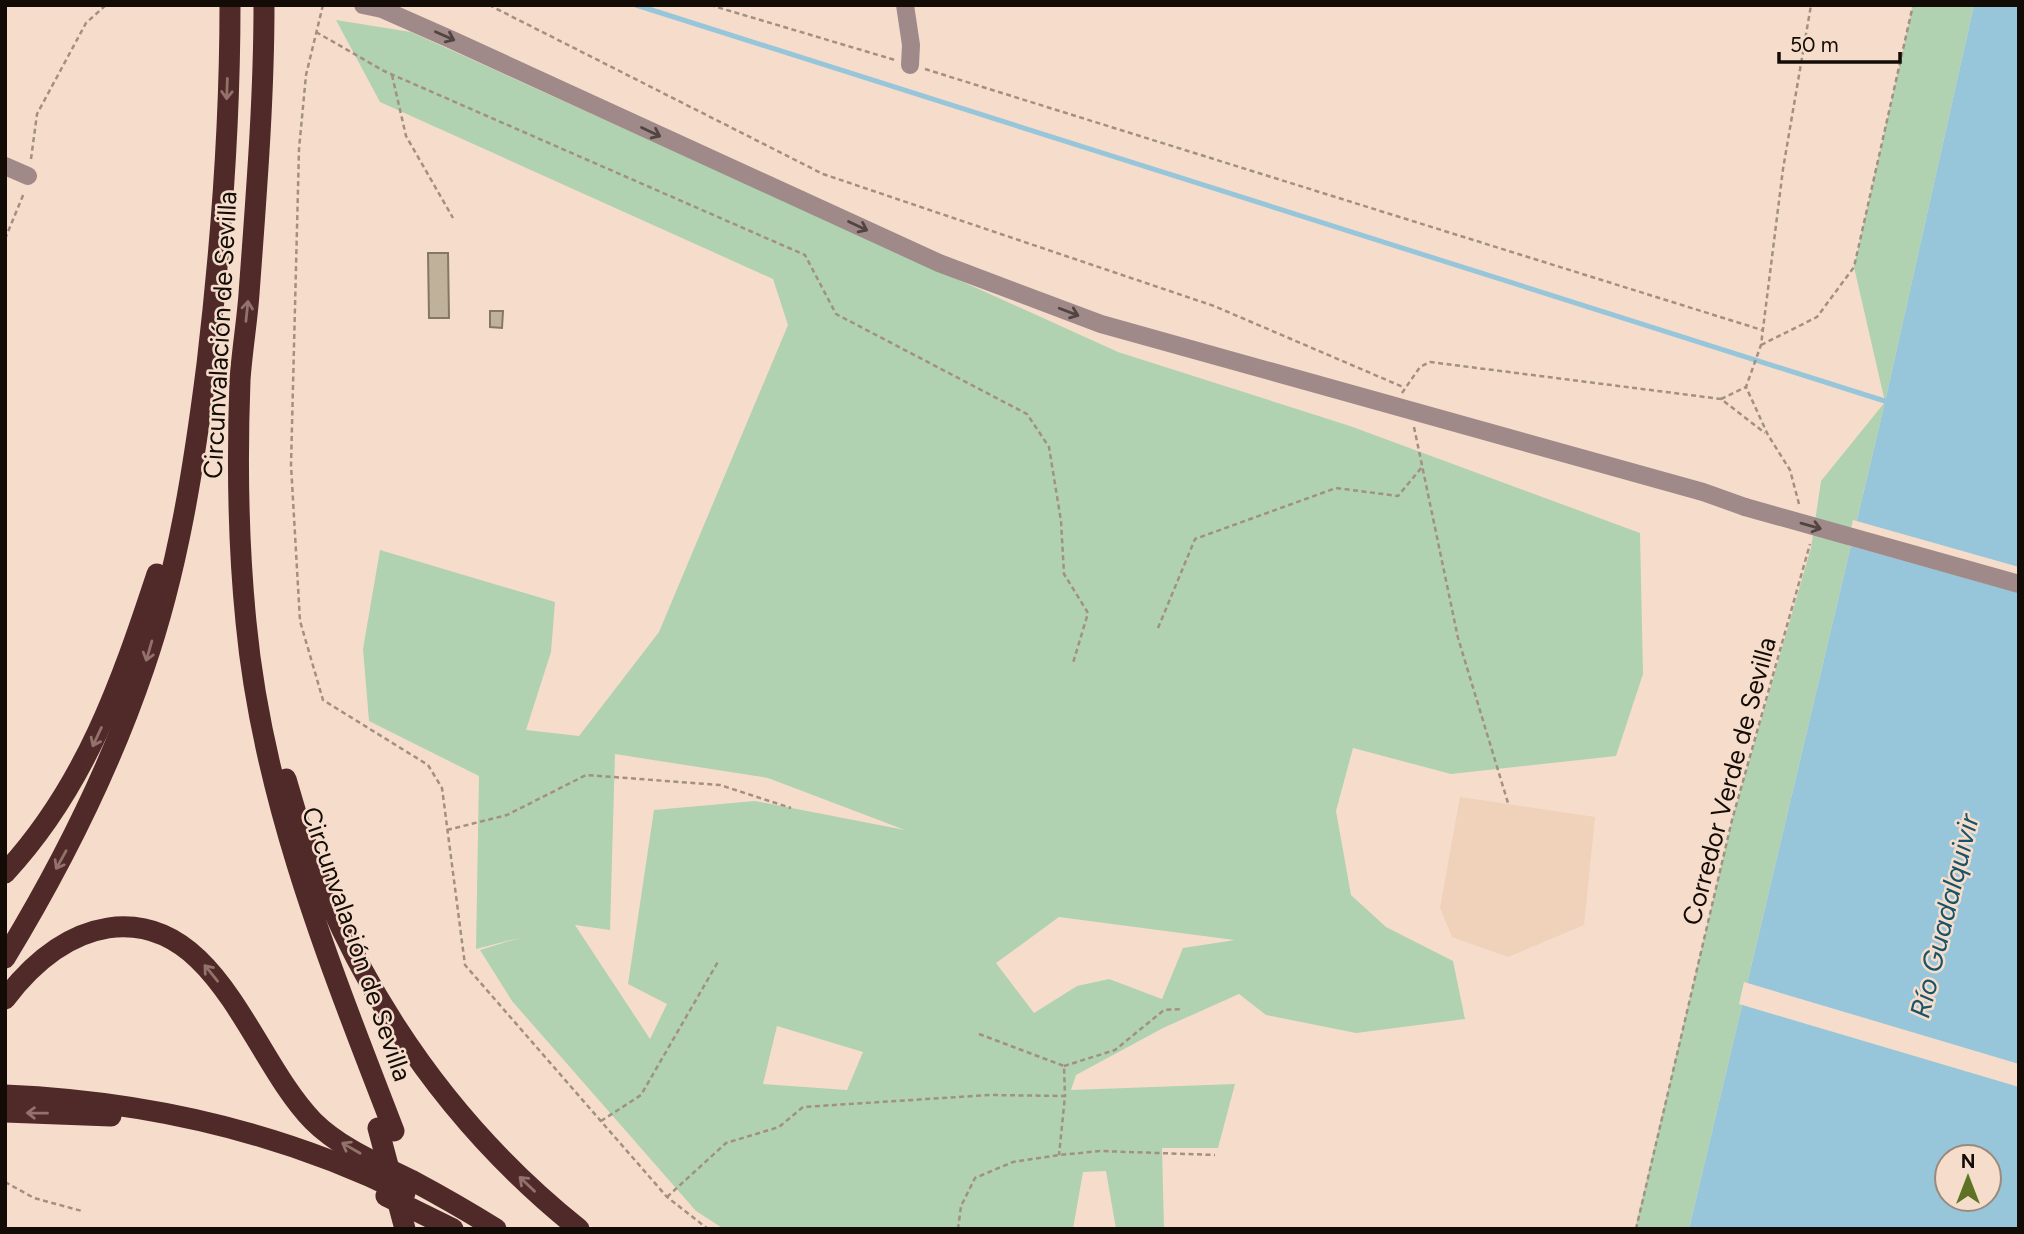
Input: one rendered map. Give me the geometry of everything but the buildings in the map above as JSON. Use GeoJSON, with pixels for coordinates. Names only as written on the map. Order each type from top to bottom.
{"type":"FeatureCollection","features":[{"type":"Feature","properties":{"kind":"highway","name":"Circunvalación de Sevilla"},"geometry":{"type":"LineString","coordinates":[[264,5],[259,145],[240,379],[241,540],[254,687],[280,813],[418,1229]]}},
{"type":"Feature","properties":{"kind":"highway","name":"Circunvalación de Sevilla"},"geometry":{"type":"LineString","coordinates":[[5,958],[71,844],[115,747],[145,667],[174,562],[193,465],[217,268],[230,13]]}},
{"type":"Feature","properties":{"kind":"highway"},"geometry":{"type":"LineString","coordinates":[[240,379],[229,449],[226,496],[231,604],[244,713],[288,886],[386,1129],[405,1229]]}},
{"type":"Feature","properties":{"kind":"highway"},"geometry":{"type":"LineString","coordinates":[[5,873],[29,848],[60,805],[107,717],[193,465]]}},
{"type":"Feature","properties":{"kind":"highway"},"geometry":{"type":"LineString","coordinates":[[241,540],[284,771],[315,870],[356,961],[396,1030],[484,1142],[548,1204],[579,1229]]}},
{"type":"Feature","properties":{"kind":"highway"},"geometry":{"type":"LineString","coordinates":[[5,999],[46,956],[83,934],[116,927],[135,928],[167,937],[186,948],[214,975],[268,1064],[313,1122],[351,1149],[496,1229]]}},
{"type":"Feature","properties":{"kind":"highway"},"geometry":{"type":"LineString","coordinates":[[5,1095],[139,1107],[256,1134],[386,1184],[480,1229]]}},
{"type":"Feature","properties":{"kind":"highway"},"geometry":{"type":"LineString","coordinates":[[5,1112],[109,1116],[168,1126],[265,1149],[374,1190],[453,1229]]}},
{"type":"Feature","properties":{"kind":"street"},"geometry":{"type":"LineString","coordinates":[[363,5],[382,9],[939,263],[1101,324],[1703,492],[1745,507],[2019,584]]}},
{"type":"Feature","properties":{"kind":"street"},"geometry":{"type":"LineString","coordinates":[[905,5],[911,45],[910,65]]}},
{"type":"Feature","properties":{"kind":"street"},"geometry":{"type":"LineString","coordinates":[[5,166],[28,176]]}},
{"type":"Feature","properties":{"kind":"path"},"geometry":{"type":"LineString","coordinates":[[5,239],[21,205],[37,114],[86,23],[106,5]]}},
{"type":"Feature","properties":{"kind":"path"},"geometry":{"type":"LineString","coordinates":[[323,5],[306,75],[295,246],[291,465],[300,621],[323,700],[428,765],[442,788],[465,965],[667,1197],[708,1229]]}},
{"type":"Feature","properties":{"kind":"path"},"geometry":{"type":"LineString","coordinates":[[489,5],[823,174],[1214,306],[1403,387]]}},
{"type":"Feature","properties":{"kind":"path"},"geometry":{"type":"LineString","coordinates":[[710,5],[1762,330]]}},
{"type":"Feature","properties":{"kind":"path"},"geometry":{"type":"LineString","coordinates":[[1800,509],[1790,470],[1768,435],[1746,387],[1761,345],[1783,169],[1811,5]]}},
{"type":"Feature","properties":{"kind":"path"},"geometry":{"type":"LineString","coordinates":[[1761,345],[1817,317],[1854,267],[1913,5]]}},
{"type":"Feature","properties":{"kind":"path"},"geometry":{"type":"LineString","coordinates":[[316,32],[392,75],[805,255],[836,314],[1027,414],[1049,447],[1061,521],[1064,574],[1088,613],[1073,663]]}},
{"type":"Feature","properties":{"kind":"path"},"geometry":{"type":"LineString","coordinates":[[392,75],[407,136],[453,218]]}},
{"type":"Feature","properties":{"kind":"path"},"geometry":{"type":"LineString","coordinates":[[1508,803],[1458,638],[1422,467],[1405,408],[1403,387],[1420,367],[1430,362],[1721,399],[1768,435]]}},
{"type":"Feature","properties":{"kind":"path"},"geometry":{"type":"LineString","coordinates":[[1721,399],[1746,387]]}},
{"type":"Feature","properties":{"kind":"path"},"geometry":{"type":"LineString","coordinates":[[1158,628],[1195,539],[1336,488],[1398,496],[1422,467]]}},
{"type":"Feature","properties":{"kind":"path","name":"Corredor Verde de Sevilla"},"geometry":{"type":"LineString","coordinates":[[1636,1229],[1732,820],[1811,548],[1807,535]]}},
{"type":"Feature","properties":{"kind":"path"},"geometry":{"type":"LineString","coordinates":[[447,830],[507,815],[586,775],[720,785],[791,808]]}},
{"type":"Feature","properties":{"kind":"path"},"geometry":{"type":"LineString","coordinates":[[601,1121],[641,1095],[719,960]]}},
{"type":"Feature","properties":{"kind":"path"},"geometry":{"type":"LineString","coordinates":[[979,1034],[1064,1066],[1115,1050],[1164,1010],[1182,1009]]}},
{"type":"Feature","properties":{"kind":"path"},"geometry":{"type":"LineString","coordinates":[[1059,1155],[1065,1096],[1064,1066]]}},
{"type":"Feature","properties":{"kind":"path"},"geometry":{"type":"LineString","coordinates":[[667,1197],[726,1143],[779,1127],[803,1107],[989,1095],[1065,1096]]}},
{"type":"Feature","properties":{"kind":"path"},"geometry":{"type":"LineString","coordinates":[[958,1229],[961,1206],[975,1178],[1013,1162],[1100,1151],[1215,1155]]}},
{"type":"Feature","properties":{"kind":"path"},"geometry":{"type":"LineString","coordinates":[[5,1182],[34,1198],[82,1211]]}},
{"type":"Feature","properties":{"kind":"shaded area"},"geometry":{"type":"Polygon","coordinates":[[[1460,797],[1595,817],[1584,925],[1508,957],[1452,937],[1440,908],[1460,797]]]}},
{"type":"Feature","properties":{"kind":"green space"},"geometry":{"type":"Polygon","coordinates":[[[1913,5],[1974,5],[1885,402],[1854,267],[1913,5]]]}},
{"type":"Feature","properties":{"kind":"green space"},"geometry":{"type":"Polygon","coordinates":[[[336,20],[411,32],[1118,352],[1350,426],[1640,533],[1643,674],[1616,756],[1451,774],[1353,748],[1336,811],[1351,895],[1386,927],[1453,961],[1465,1019],[1356,1033],[1266,1015],[1239,994],[1163,1028],[1076,1075],[1071,1090],[1235,1084],[1218,1148],[1162,1148],[1164,1229],[1116,1229],[1106,1171],[1083,1172],[1073,1229],[724,1229],[696,1211],[512,1001],[480,950],[519,938],[476,949],[479,776],[369,721],[363,649],[380,550],[555,602],[551,652],[526,730],[579,736],[659,632],[788,325],[773,279],[380,102],[336,20]],[[615,754],[610,930],[575,925],[650,1039],[667,1004],[628,984],[654,810],[755,801],[905,830],[768,778],[615,754]],[[1059,917],[996,963],[1034,1013],[1077,986],[1109,979],[1162,999],[1183,948],[1235,940],[1059,917]],[[777,1026],[763,1084],[847,1090],[863,1052],[777,1026]]]}},
{"type":"Feature","properties":{"kind":"green space"},"geometry":{"type":"Polygon","coordinates":[[[1885,402],[1689,1229],[1635,1229],[1732,820],[1811,548],[1821,481],[1885,402]]]}},
{"type":"Feature","properties":{"kind":"water","name":"Río Guadalquivir"},"geometry":{"type":"Polygon","coordinates":[[[1974,5],[2019,5],[2019,1229],[1689,1229],[1885,402],[1974,5]]]}},
{"type":"Feature","properties":{"kind":"pier"},"geometry":{"type":"Polygon","coordinates":[[[1853,520],[2019,567],[2019,593],[1847,545],[1853,520]]]}},
{"type":"Feature","properties":{"kind":"pier"},"geometry":{"type":"Polygon","coordinates":[[[1744,982],[2019,1064],[2019,1087],[1739,1004],[1744,982]]]}},
{"type":"Feature","properties":{"kind":"waterway"},"geometry":{"type":"LineString","coordinates":[[636,5],[1891,403]]}}]}
